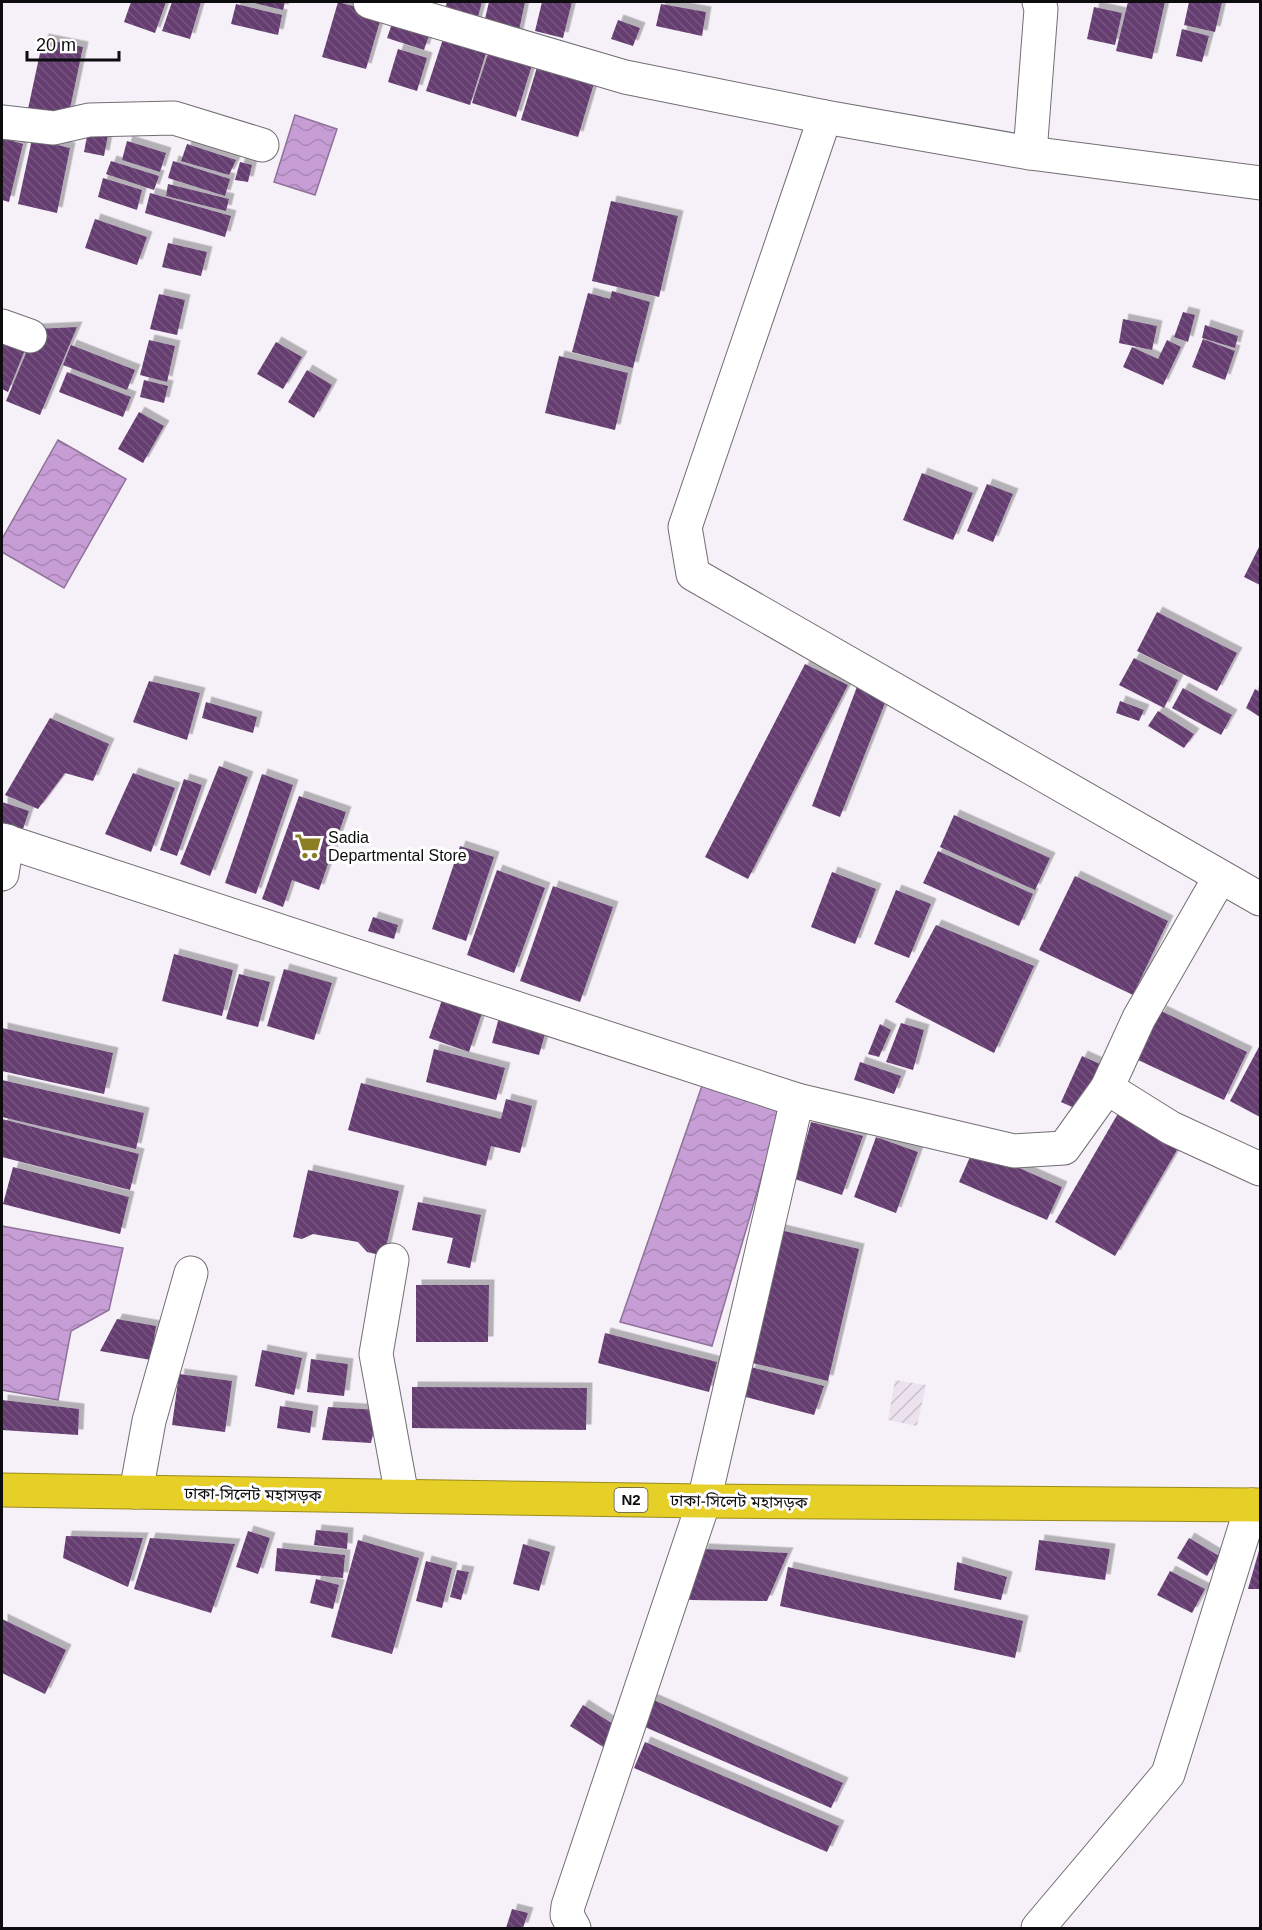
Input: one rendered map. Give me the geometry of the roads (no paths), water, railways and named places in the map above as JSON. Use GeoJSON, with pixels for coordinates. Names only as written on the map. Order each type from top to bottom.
{"type":"FeatureCollection","features":[{"type":"Feature","properties":{"kind":"highway","name":"ঢাকা-সিলেট মহাসড়ক"},"geometry":{"type":"LineString","coordinates":[[2,1490],[704,1501],[1256,1505]]}},
{"type":"Feature","properties":{"kind":"street"},"geometry":{"type":"LineString","coordinates":[[370,2],[625,77],[825,117],[1030,153],[1260,183]]}},
{"type":"Feature","properties":{"kind":"street"},"geometry":{"type":"LineString","coordinates":[[1030,153],[1040,2]]}},
{"type":"Feature","properties":{"kind":"street"},"geometry":{"type":"LineString","coordinates":[[825,117],[684,526],[693,574],[1260,899]]}},
{"type":"Feature","properties":{"kind":"street"},"geometry":{"type":"LineString","coordinates":[[2,122],[54,128],[88,120],[174,118],[262,145]]}},
{"type":"Feature","properties":{"kind":"street"},"geometry":{"type":"LineString","coordinates":[[2,874],[4,841],[797,1100],[1014,1151],[1064,1148],[1107,1088],[1139,1018],[1220,877]]}},
{"type":"Feature","properties":{"kind":"street"},"geometry":{"type":"LineString","coordinates":[[1107,1088],[1171,1128],[1260,1169]]}},
{"type":"Feature","properties":{"kind":"street"},"geometry":{"type":"LineString","coordinates":[[574,1929],[567,1915],[568,1905],[704,1501],[797,1100]]}},
{"type":"Feature","properties":{"kind":"street"},"geometry":{"type":"LineString","coordinates":[[392,1260],[376,1354],[402,1496]]}},
{"type":"Feature","properties":{"kind":"street"},"geometry":{"type":"LineString","coordinates":[[136,1492],[149,1421],[191,1273]]}},
{"type":"Feature","properties":{"kind":"street"},"geometry":{"type":"LineString","coordinates":[[1038,1929],[1168,1774],[1256,1505]]}},
{"type":"Feature","properties":{"kind":"water"},"geometry":{"type":"Polygon","coordinates":[[[295,115],[337,129],[315,195],[274,182],[295,115]]]}},
{"type":"Feature","properties":{"kind":"water"},"geometry":{"type":"Polygon","coordinates":[[[58,440],[126,479],[64,588],[2,552],[2,539],[58,440]]]}},
{"type":"Feature","properties":{"kind":"water"},"geometry":{"type":"Polygon","coordinates":[[[704,1080],[782,1107],[712,1346],[620,1322],[704,1080]]]}},
{"type":"Feature","properties":{"kind":"water"},"geometry":{"type":"Polygon","coordinates":[[[2,1226],[123,1248],[109,1310],[71,1331],[58,1400],[2,1390],[2,1226]]]}},
{"type":"Feature","properties":{"kind":"place","name":"Sadia Departmental Store"},"geometry":{"type":"Point","coordinates":[308,846]}}]}
